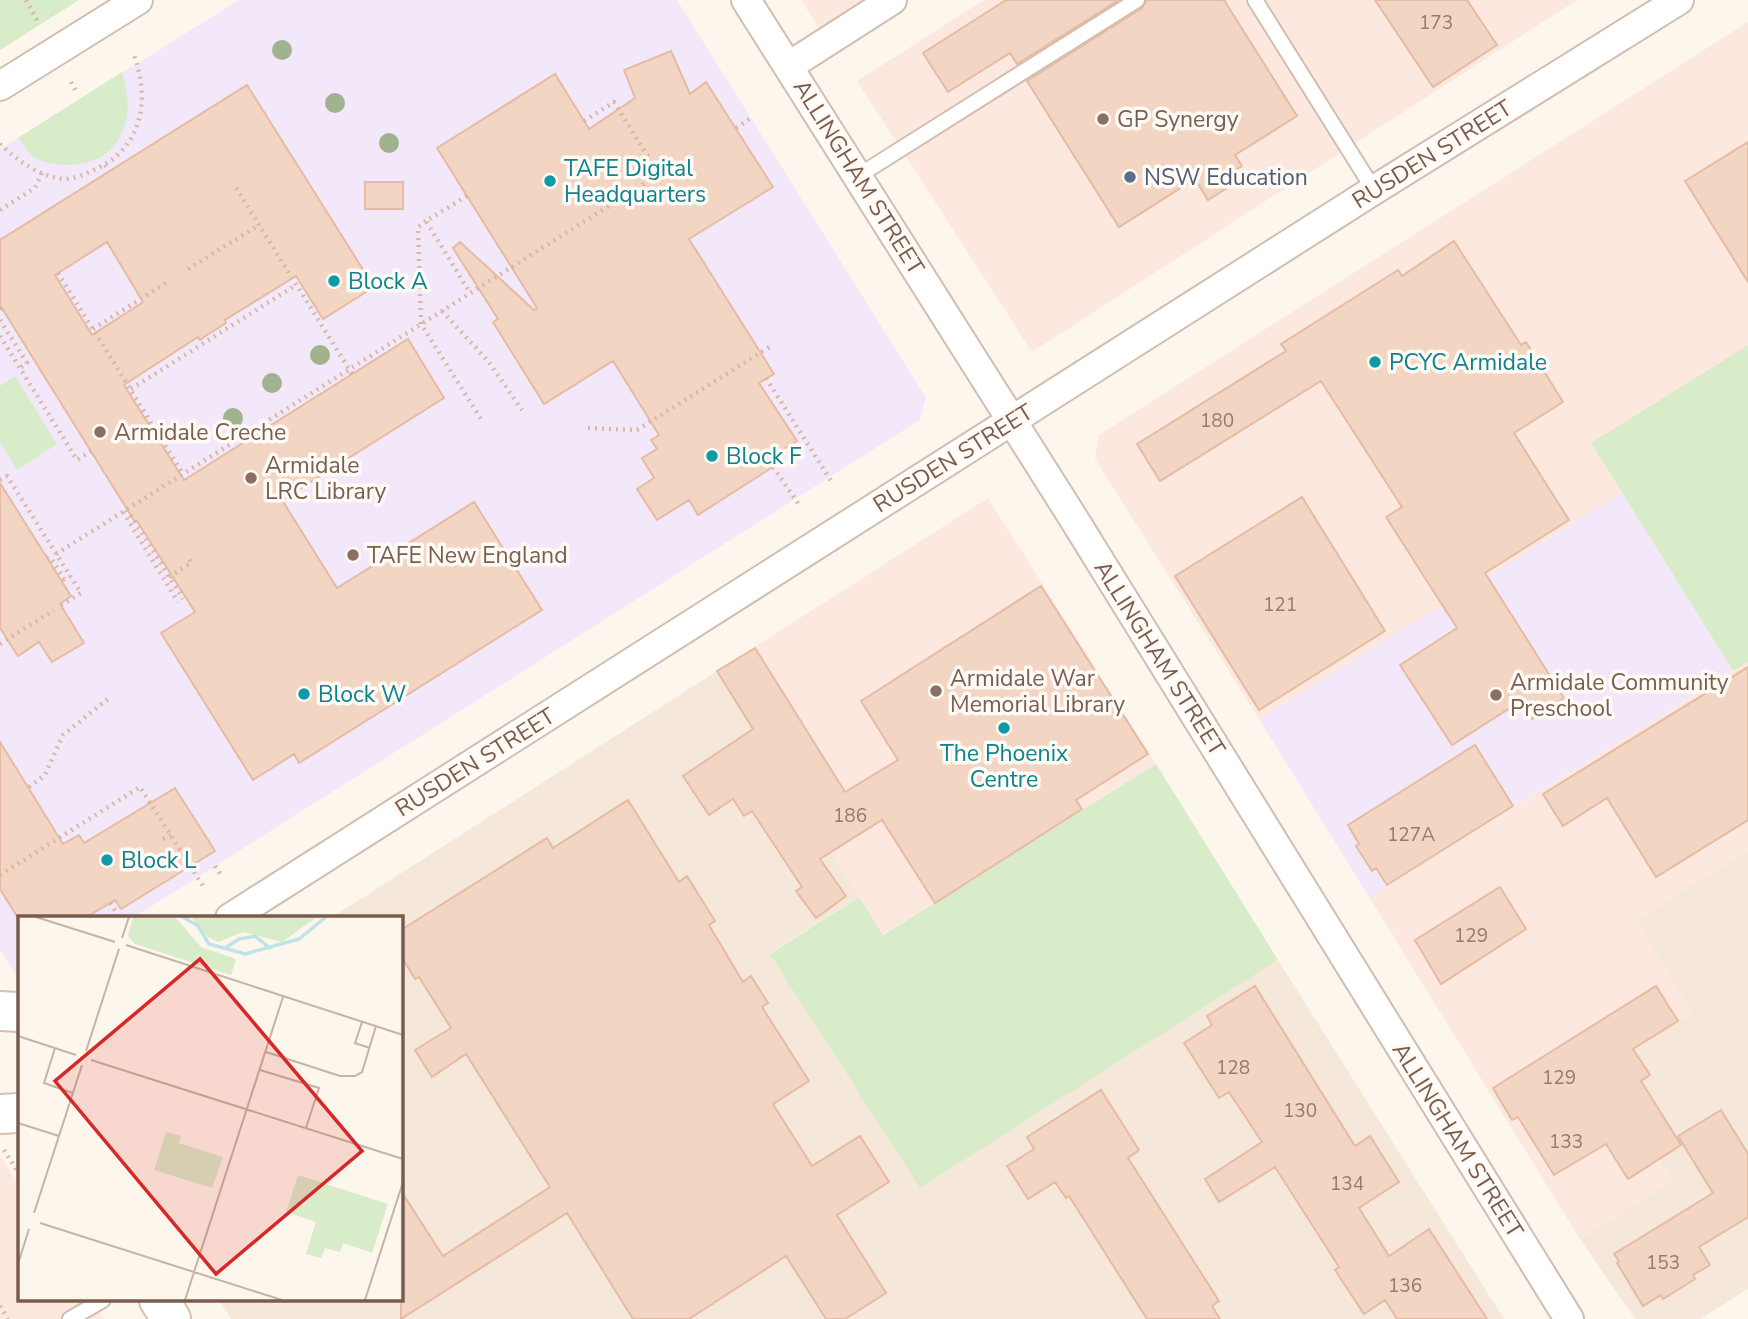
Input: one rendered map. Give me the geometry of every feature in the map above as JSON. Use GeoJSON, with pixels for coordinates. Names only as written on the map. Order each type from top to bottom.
{"type":"FeatureCollection","features":[{"type":"Feature","properties":{"kind":"street"},"geometry":{"type":"LineString","coordinates":[[0,86],[138,0]]}},
{"type":"Feature","properties":{"kind":"street","name":"ALLINGHAM STREET"},"geometry":{"type":"LineString","coordinates":[[746,0],[1012,421],[1569,1319]]}},
{"type":"Feature","properties":{"kind":"street"},"geometry":{"type":"LineString","coordinates":[[789,66],[892,0]]}},
{"type":"Feature","properties":{"kind":"street","name":"RUSDEN STREET"},"geometry":{"type":"LineString","coordinates":[[233,916],[1374,190],[1679,0]]}},
{"type":"Feature","properties":{"kind":"street"},"geometry":{"type":"LineString","coordinates":[[0,1011],[18,1012]]}},
{"type":"Feature","properties":{"kind":"street"},"geometry":{"type":"LineString","coordinates":[[0,1114],[18,1114]]}},
{"type":"Feature","properties":{"kind":"street"},"geometry":{"type":"LineString","coordinates":[[160,1302],[171,1319]]}},
{"type":"Feature","properties":{"kind":"lane"},"geometry":{"type":"LineString","coordinates":[[858,176],[1137,0]]}},
{"type":"Feature","properties":{"kind":"lane"},"geometry":{"type":"LineString","coordinates":[[1255,0],[1374,190]]}},
{"type":"Feature","properties":{"kind":"lane"},"geometry":{"type":"LineString","coordinates":[[71,1319],[100,1302]]}},
{"type":"Feature","properties":{"kind":"path"},"geometry":{"type":"LineString","coordinates":[[26,0],[40,25]]}},
{"type":"Feature","properties":{"kind":"path"},"geometry":{"type":"LineString","coordinates":[[0,144],[11,155],[42,173],[66,179],[105,165],[120,154],[140,117],[143,98],[141,76],[134,55]]}},
{"type":"Feature","properties":{"kind":"path"},"geometry":{"type":"LineString","coordinates":[[71,82],[76,91]]}},
{"type":"Feature","properties":{"kind":"path"},"geometry":{"type":"LineString","coordinates":[[584,121],[614,102],[659,174]]}},
{"type":"Feature","properties":{"kind":"path"},"geometry":{"type":"LineString","coordinates":[[736,128],[752,117]]}},
{"type":"Feature","properties":{"kind":"path"},"geometry":{"type":"LineString","coordinates":[[105,165],[110,171]]}},
{"type":"Feature","properties":{"kind":"path"},"geometry":{"type":"LineString","coordinates":[[56,554],[350,372],[421,324],[666,170]]}},
{"type":"Feature","properties":{"kind":"path"},"geometry":{"type":"LineString","coordinates":[[0,209],[35,188],[42,173]]}},
{"type":"Feature","properties":{"kind":"path"},"geometry":{"type":"LineString","coordinates":[[236,188],[318,316],[350,372]]}},
{"type":"Feature","properties":{"kind":"path"},"geometry":{"type":"LineString","coordinates":[[467,195],[418,227],[421,324],[481,419]]}},
{"type":"Feature","properties":{"kind":"path"},"geometry":{"type":"LineString","coordinates":[[426,221],[470,293]]}},
{"type":"Feature","properties":{"kind":"path"},"geometry":{"type":"LineString","coordinates":[[188,269],[259,225]]}},
{"type":"Feature","properties":{"kind":"path"},"geometry":{"type":"LineString","coordinates":[[58,272],[183,474]]}},
{"type":"Feature","properties":{"kind":"path"},"geometry":{"type":"LineString","coordinates":[[93,329],[169,281]]}},
{"type":"Feature","properties":{"kind":"path"},"geometry":{"type":"LineString","coordinates":[[131,389],[296,285]]}},
{"type":"Feature","properties":{"kind":"path"},"geometry":{"type":"LineString","coordinates":[[442,311],[488,361],[522,410]]}},
{"type":"Feature","properties":{"kind":"path"},"geometry":{"type":"LineString","coordinates":[[0,320],[27,363],[20,368]]}},
{"type":"Feature","properties":{"kind":"path"},"geometry":{"type":"LineString","coordinates":[[0,336],[77,460],[91,451]]}},
{"type":"Feature","properties":{"kind":"path"},"geometry":{"type":"LineString","coordinates":[[588,428],[637,430],[771,346]]}},
{"type":"Feature","properties":{"kind":"path"},"geometry":{"type":"LineString","coordinates":[[766,378],[833,484]]}},
{"type":"Feature","properties":{"kind":"path"},"geometry":{"type":"LineString","coordinates":[[773,467],[800,506]]}},
{"type":"Feature","properties":{"kind":"path"},"geometry":{"type":"LineString","coordinates":[[0,480],[7,475],[81,593],[61,605]]}},
{"type":"Feature","properties":{"kind":"path"},"geometry":{"type":"LineString","coordinates":[[125,511],[169,577],[181,601],[125,511]]}},
{"type":"Feature","properties":{"kind":"path"},"geometry":{"type":"LineString","coordinates":[[47,558],[50,557],[64,579],[71,576]]}},
{"type":"Feature","properties":{"kind":"path"},"geometry":{"type":"LineString","coordinates":[[169,577],[191,563],[189,558]]}},
{"type":"Feature","properties":{"kind":"path"},"geometry":{"type":"LineString","coordinates":[[0,644],[54,610]]}},
{"type":"Feature","properties":{"kind":"path"},"geometry":{"type":"LineString","coordinates":[[29,787],[45,775],[63,735],[109,698]]}},
{"type":"Feature","properties":{"kind":"path"},"geometry":{"type":"LineString","coordinates":[[0,875],[140,787],[203,886]]}},
{"type":"Feature","properties":{"kind":"path"},"geometry":{"type":"LineString","coordinates":[[163,839],[171,835]]}},
{"type":"Feature","properties":{"kind":"path"},"geometry":{"type":"LineString","coordinates":[[215,866],[221,875]]}},
{"type":"Feature","properties":{"kind":"path"},"geometry":{"type":"LineString","coordinates":[[110,903],[119,916]]}},
{"type":"Feature","properties":{"kind":"path"},"geometry":{"type":"LineString","coordinates":[[0,1143],[18,1172]]}},
{"type":"Feature","properties":{"kind":"path"},"geometry":{"type":"LineString","coordinates":[[0,1306],[8,1319]]}},
{"type":"Feature","properties":{"kind":"shaded area","name":"TAFE New England"},"geometry":{"type":"Polygon","coordinates":[[[239,0],[677,0],[926,398],[920,420],[136,916],[18,916],[18,976],[0,949],[0,149],[239,0]]]}},
{"type":"Feature","properties":{"kind":"shaded area"},"geometry":{"type":"Polygon","coordinates":[[[801,0],[867,0],[820,30],[801,0]]]}},
{"type":"Feature","properties":{"kind":"shaded area"},"geometry":{"type":"Polygon","coordinates":[[[984,0],[1577,0],[1032,352],[857,81],[984,0]]]}},
{"type":"Feature","properties":{"kind":"shaded area"},"geometry":{"type":"Polygon","coordinates":[[[1748,22],[1748,345],[1591,443],[1622,493],[1259,719],[1095,459],[1099,435],[1748,22]]]}},
{"type":"Feature","properties":{"kind":"shaded area","name":"Armidale Community Preschool"},"geometry":{"type":"Polygon","coordinates":[[[1622,493],[1733,671],[1369,897],[1259,719],[1622,493]]]}},
{"type":"Feature","properties":{"kind":"shaded area"},"geometry":{"type":"Polygon","coordinates":[[[988,498],[1156,764],[882,935],[717,671],[988,498]]]}},
{"type":"Feature","properties":{"kind":"shaded area"},"geometry":{"type":"Polygon","coordinates":[[[1748,662],[1748,850],[1636,920],[1693,1012],[1602,1068],[1672,1181],[1580,1239],[1369,897],[1748,662]]]}},
{"type":"Feature","properties":{"kind":"shaded area"},"geometry":{"type":"Polygon","coordinates":[[[717,671],[859,897],[770,953],[920,1187],[1278,960],[1504,1319],[231,1319],[220,1302],[402,1302],[402,916],[334,916],[717,671]]]}},
{"type":"Feature","properties":{"kind":"shaded area"},"geometry":{"type":"Polygon","coordinates":[[[1748,850],[1748,1289],[1700,1319],[1635,1319],[1580,1239],[1672,1181],[1602,1068],[1692,1012],[1636,920],[1748,850]]]}},
{"type":"Feature","properties":{"kind":"shaded area"},"geometry":{"type":"Polygon","coordinates":[[[0,1155],[18,1183],[18,1302],[93,1302],[104,1319],[0,1319],[0,1155]]]}},
{"type":"Feature","properties":{"kind":"green space"},"geometry":{"type":"Polygon","coordinates":[[[0,0],[79,0],[0,50],[0,0]]]}},
{"type":"Feature","properties":{"kind":"green space"},"geometry":{"type":"Polygon","coordinates":[[[122,72],[128,106],[126,122],[121,136],[112,148],[101,157],[86,163],[67,165],[43,161],[29,153],[18,138],[122,72]]]}},
{"type":"Feature","properties":{"kind":"green space"},"geometry":{"type":"Polygon","coordinates":[[[1748,345],[1748,662],[1733,671],[1591,443],[1748,345]]]}},
{"type":"Feature","properties":{"kind":"green space"},"geometry":{"type":"Polygon","coordinates":[[[15,376],[57,444],[17,470],[0,442],[0,386],[15,376]]]}},
{"type":"Feature","properties":{"kind":"green space"},"geometry":{"type":"Polygon","coordinates":[[[1156,764],[1278,960],[920,1188],[770,954],[859,897],[883,935],[1156,764]]]}},
{"type":"Feature","properties":{"kind":"building"},"geometry":{"type":"Polygon","coordinates":[[[1006,0],[1119,0],[1017,64],[1010,53],[948,92],[923,53],[1006,0]]]}},
{"type":"Feature","properties":{"kind":"building"},"geometry":{"type":"Polygon","coordinates":[[[1147,0],[1224,0],[1297,116],[1235,155],[1242,166],[1229,174],[1235,183],[1208,200],[1195,179],[1119,227],[1027,81],[1142,8],[1147,0]]]}},
{"type":"Feature","properties":{"kind":"building"},"geometry":{"type":"Polygon","coordinates":[[[1375,0],[1467,0],[1497,45],[1433,87],[1375,0]]]}},
{"type":"Feature","properties":{"kind":"building"},"geometry":{"type":"Polygon","coordinates":[[[671,51],[690,94],[706,82],[773,187],[689,239],[774,374],[759,383],[797,441],[777,453],[782,461],[698,515],[689,500],[657,520],[637,489],[654,478],[642,458],[657,449],[651,440],[659,435],[613,361],[544,404],[493,322],[498,319],[453,248],[460,242],[534,310],[537,308],[437,148],[555,74],[589,129],[635,98],[624,70],[671,51]]]}},
{"type":"Feature","properties":{"kind":"building"},"geometry":{"type":"Polygon","coordinates":[[[247,85],[374,287],[323,319],[296,276],[225,320],[226,323],[200,340],[198,337],[124,385],[184,480],[408,339],[444,398],[282,500],[337,588],[474,502],[542,610],[299,763],[294,754],[253,780],[161,633],[195,612],[137,521],[135,522],[0,305],[0,240],[247,85]],[[107,242],[55,275],[92,335],[143,302],[107,242]]]}},
{"type":"Feature","properties":{"kind":"building"},"geometry":{"type":"Polygon","coordinates":[[[1748,142],[1748,282],[1685,181],[1748,142]]]}},
{"type":"Feature","properties":{"kind":"building"},"geometry":{"type":"Polygon","coordinates":[[[365,182],[403,182],[403,209],[365,209],[365,182]]]}},
{"type":"Feature","properties":{"kind":"building"},"geometry":{"type":"Polygon","coordinates":[[[1454,241],[1521,345],[1526,342],[1563,402],[1514,433],[1569,520],[1485,573],[1564,698],[1532,719],[1521,701],[1452,745],[1400,665],[1457,628],[1386,517],[1402,507],[1321,381],[1160,481],[1137,444],[1286,351],[1281,344],[1398,270],[1402,276],[1454,241]]]}},
{"type":"Feature","properties":{"kind":"building"},"geometry":{"type":"Polygon","coordinates":[[[0,483],[71,596],[60,604],[84,643],[52,662],[39,642],[18,656],[0,628],[0,483]]]}},
{"type":"Feature","properties":{"kind":"building"},"geometry":{"type":"Polygon","coordinates":[[[1302,497],[1385,631],[1259,710],[1175,576],[1302,497]]]}},
{"type":"Feature","properties":{"kind":"building","name":"The Phoenix Centre"},"geometry":{"type":"Polygon","coordinates":[[[1041,586],[1148,754],[1076,800],[1082,809],[935,903],[882,820],[820,859],[846,896],[816,918],[796,891],[802,887],[752,811],[744,816],[733,799],[709,815],[683,776],[753,729],[717,671],[755,648],[845,792],[898,760],[861,701],[1041,586]]]}},
{"type":"Feature","properties":{"kind":"building"},"geometry":{"type":"Polygon","coordinates":[[[1748,667],[1748,820],[1656,877],[1607,798],[1563,826],[1543,794],[1748,667]]]}},
{"type":"Feature","properties":{"kind":"building"},"geometry":{"type":"Polygon","coordinates":[[[0,742],[63,844],[79,835],[84,843],[175,788],[215,851],[121,909],[115,900],[88,916],[18,918],[0,889],[0,742]]]}},
{"type":"Feature","properties":{"kind":"building"},"geometry":{"type":"Polygon","coordinates":[[[1475,745],[1513,806],[1387,885],[1376,868],[1372,871],[1356,846],[1359,844],[1348,825],[1475,745]]]}},
{"type":"Feature","properties":{"kind":"building"},"geometry":{"type":"Polygon","coordinates":[[[628,800],[679,882],[687,876],[715,921],[709,925],[743,982],[751,976],[768,1003],[762,1007],[809,1081],[773,1104],[812,1166],[860,1136],[889,1182],[837,1215],[886,1293],[845,1319],[826,1319],[786,1256],[689,1319],[633,1319],[567,1213],[401,1319],[402,1193],[443,1256],[550,1187],[466,1054],[432,1077],[415,1050],[451,1028],[419,977],[415,979],[402,958],[402,929],[547,838],[553,848],[628,800]]]}},
{"type":"Feature","properties":{"kind":"building"},"geometry":{"type":"Polygon","coordinates":[[[1500,887],[1526,929],[1441,984],[1415,940],[1500,887]]]}},
{"type":"Feature","properties":{"kind":"building"},"geometry":{"type":"Polygon","coordinates":[[[1255,986],[1355,1146],[1370,1136],[1399,1182],[1359,1208],[1389,1256],[1429,1229],[1487,1319],[1397,1319],[1385,1300],[1364,1314],[1335,1270],[1339,1267],[1275,1167],[1219,1202],[1205,1179],[1262,1142],[1229,1092],[1219,1098],[1184,1043],[1212,1025],[1207,1016],[1255,986]]]}},
{"type":"Feature","properties":{"kind":"building"},"geometry":{"type":"Polygon","coordinates":[[[1656,986],[1678,1021],[1633,1049],[1650,1075],[1641,1081],[1681,1145],[1628,1179],[1606,1144],[1554,1175],[1518,1117],[1512,1120],[1493,1088],[1656,986]]]}},
{"type":"Feature","properties":{"kind":"building"},"geometry":{"type":"Polygon","coordinates":[[[1101,1090],[1139,1150],[1128,1158],[1219,1301],[1212,1306],[1220,1319],[1147,1319],[1069,1196],[1066,1198],[1055,1182],[1028,1199],[1007,1166],[1034,1149],[1027,1137],[1101,1090]]]}},
{"type":"Feature","properties":{"kind":"building"},"geometry":{"type":"Polygon","coordinates":[[[1721,1110],[1748,1154],[1748,1217],[1699,1247],[1710,1265],[1693,1275],[1695,1279],[1663,1299],[1661,1295],[1643,1306],[1614,1254],[1713,1193],[1678,1136],[1721,1110]]]}},
{"type":"Feature","properties":{"kind":"place","name":"GP Synergy"},"geometry":{"type":"Point","coordinates":[1103,119]}},
{"type":"Feature","properties":{"kind":"place","name":"NSW Education"},"geometry":{"type":"Point","coordinates":[1130,177]}},
{"type":"Feature","properties":{"kind":"place","name":"TAFE Digital Headquarters"},"geometry":{"type":"Point","coordinates":[550,181]}},
{"type":"Feature","properties":{"kind":"place","name":"Block A"},"geometry":{"type":"Point","coordinates":[334,281]}},
{"type":"Feature","properties":{"kind":"place","name":"PCYC Armidale"},"geometry":{"type":"Point","coordinates":[1375,362]}},
{"type":"Feature","properties":{"kind":"place","name":"Armidale Creche"},"geometry":{"type":"Point","coordinates":[100,432]}},
{"type":"Feature","properties":{"kind":"place","name":"Block F"},"geometry":{"type":"Point","coordinates":[712,456]}},
{"type":"Feature","properties":{"kind":"place","name":"Armidale LRC Library"},"geometry":{"type":"Point","coordinates":[251,478]}},
{"type":"Feature","properties":{"kind":"place","name":"TAFE New England"},"geometry":{"type":"Point","coordinates":[353,555]}},
{"type":"Feature","properties":{"kind":"place","name":"Armidale War Memorial Library"},"geometry":{"type":"Point","coordinates":[936,691]}},
{"type":"Feature","properties":{"kind":"place","name":"Block W"},"geometry":{"type":"Point","coordinates":[304,694]}},
{"type":"Feature","properties":{"kind":"place","name":"Armidale Community Preschool"},"geometry":{"type":"Point","coordinates":[1496,695]}},
{"type":"Feature","properties":{"kind":"place","name":"The Phoenix Centre"},"geometry":{"type":"Point","coordinates":[1004,728]}},
{"type":"Feature","properties":{"kind":"place","name":"Block L"},"geometry":{"type":"Point","coordinates":[107,860]}}]}
